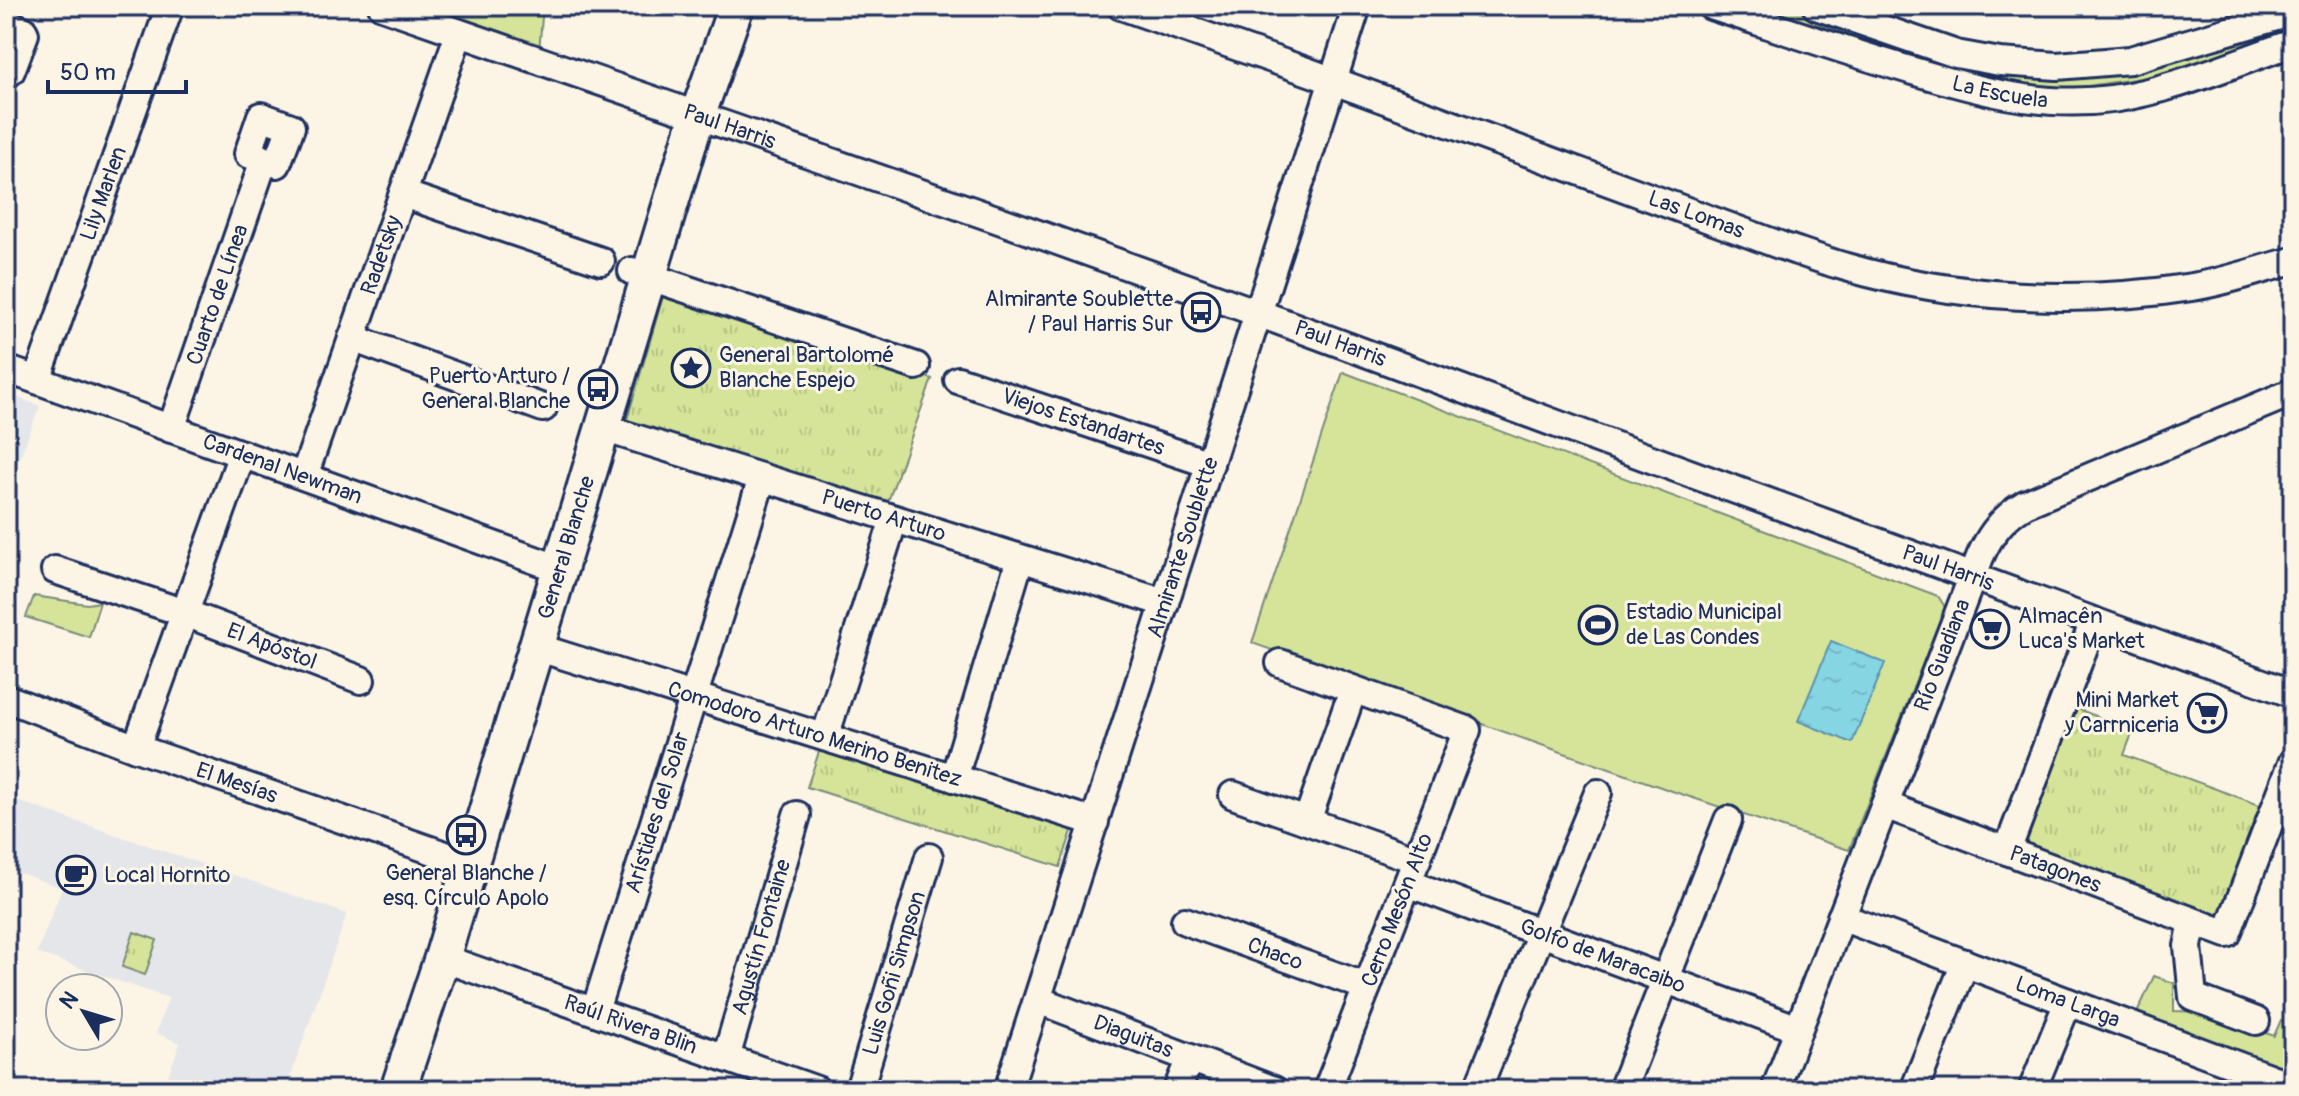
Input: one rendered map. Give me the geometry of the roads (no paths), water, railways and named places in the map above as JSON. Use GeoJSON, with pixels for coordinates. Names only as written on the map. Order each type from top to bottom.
{"type":"FeatureCollection","features":[{"type":"Feature","properties":{"kind":"main road","name":"General Blanche"},"geometry":{"type":"LineString","coordinates":[[398,1090],[442,958],[603,428],[640,274],[736,6]]}},
{"type":"Feature","properties":{"kind":"street","name":"Lily Marlen"},"geometry":{"type":"LineString","coordinates":[[37,380],[170,6]]}},
{"type":"Feature","properties":{"kind":"street","name":"Paul Harris"},"geometry":{"type":"LineString","coordinates":[[382,6],[1258,313],[2293,694]]}},
{"type":"Feature","properties":{"kind":"street","name":"Las Lomas"},"geometry":{"type":"LineString","coordinates":[[1121,6],[1782,246],[1846,267],[1895,278],[1985,292],[2112,295],[2196,287],[2293,261]]}},
{"type":"Feature","properties":{"kind":"street","name":"Almirante Soublette"},"geometry":{"type":"LineString","coordinates":[[1008,1090],[1357,6]]}},
{"type":"Feature","properties":{"kind":"street","name":"La Escuela"},"geometry":{"type":"LineString","coordinates":[[1711,6],[1916,72],[1986,92],[2036,101],[2088,102],[2138,94],[2293,43]]}},
{"type":"Feature","properties":{"kind":"street","name":"La Escuela"},"geometry":{"type":"LineString","coordinates":[[1816,6],[1956,54],[2000,62],[2057,66],[2130,60],[2293,12]]}},
{"type":"Feature","properties":{"kind":"street"},"geometry":{"type":"LineString","coordinates":[[6,23],[23,30],[25,34],[11,71],[6,75]]}},
{"type":"Feature","properties":{"kind":"street","name":"Radetsky"},"geometry":{"type":"LineString","coordinates":[[304,476],[459,33]]}},
{"type":"Feature","properties":{"kind":"street","name":"Cuarto de Línea"},"geometry":{"type":"LineString","coordinates":[[171,429],[264,160]]}},
{"type":"Feature","properties":{"kind":"street"},"geometry":{"type":"LineString","coordinates":[[403,194],[601,261]]}},
{"type":"Feature","properties":{"kind":"street"},"geometry":{"type":"LineString","coordinates":[[640,274],[916,366]]}},
{"type":"Feature","properties":{"kind":"street"},"geometry":{"type":"LineString","coordinates":[[352,338],[543,408]]}},
{"type":"Feature","properties":{"kind":"street","name":"Cardenal Newman"},"geometry":{"type":"LineString","coordinates":[[6,369],[560,569]]}},
{"type":"Feature","properties":{"kind":"street","name":"Viejos Estandartes"},"geometry":{"type":"LineString","coordinates":[[958,380],[1210,464]]}},
{"type":"Feature","properties":{"kind":"street","name":"Río Guadiana"},"geometry":{"type":"LineString","coordinates":[[1775,1090],[1983,549],[1995,529],[2008,514],[2025,504],[2293,392]]}},
{"type":"Feature","properties":{"kind":"street","name":"Puerto Arturo"},"geometry":{"type":"LineString","coordinates":[[603,428],[1165,603]]}},
{"type":"Feature","properties":{"kind":"street"},"geometry":{"type":"LineString","coordinates":[[136,748],[242,454]]}},
{"type":"Feature","properties":{"kind":"street","name":"Arístides del Solar"},"geometry":{"type":"LineString","coordinates":[[595,1011],[762,478]]}},
{"type":"Feature","properties":{"kind":"street"},"geometry":{"type":"LineString","coordinates":[[825,737],[894,519]]}},
{"type":"Feature","properties":{"kind":"street"},"geometry":{"type":"LineString","coordinates":[[954,778],[1020,559]]}},
{"type":"Feature","properties":{"kind":"street","name":"El Apóstol"},"geometry":{"type":"LineString","coordinates":[[55,570],[185,613],[361,680]]}},
{"type":"Feature","properties":{"kind":"street"},"geometry":{"type":"LineString","coordinates":[[2007,851],[2094,621]]}},
{"type":"Feature","properties":{"kind":"street","name":"Comodoro Arturo Merino Benitez"},"geometry":{"type":"LineString","coordinates":[[536,647],[1095,822]]}},
{"type":"Feature","properties":{"kind":"street"},"geometry":{"type":"LineString","coordinates":[[1280,663],[1353,690],[1307,821]]}},
{"type":"Feature","properties":{"kind":"street","name":"Cerro Mesón Alto"},"geometry":{"type":"LineString","coordinates":[[1327,1090],[1467,730],[1353,690]]}},
{"type":"Feature","properties":{"kind":"street","name":"El Mesías"},"geometry":{"type":"LineString","coordinates":[[6,698],[136,748],[471,864]]}},
{"type":"Feature","properties":{"kind":"street","name":"Patagones"},"geometry":{"type":"LineString","coordinates":[[1885,805],[2227,934],[2293,761]]}},
{"type":"Feature","properties":{"kind":"street"},"geometry":{"type":"LineString","coordinates":[[1477,1090],[1598,793]]}},
{"type":"Feature","properties":{"kind":"street","name":"Golfo de Maracaibo"},"geometry":{"type":"LineString","coordinates":[[1233,795],[1307,821],[1541,933],[1798,1029]]}},
{"type":"Feature","properties":{"kind":"street","name":"Agustín Fontaine"},"geometry":{"type":"LineString","coordinates":[[726,1058],[797,815]]}},
{"type":"Feature","properties":{"kind":"street"},"geometry":{"type":"LineString","coordinates":[[1622,1090],[1728,820]]}},
{"type":"Feature","properties":{"kind":"street","name":"Luis Goñi Simpson"},"geometry":{"type":"LineString","coordinates":[[859,1090],[929,857]]}},
{"type":"Feature","properties":{"kind":"street","name":"Loma Larga"},"geometry":{"type":"LineString","coordinates":[[1841,917],[2279,1081],[2293,1080]]}},
{"type":"Feature","properties":{"kind":"street","name":"Chaco"},"geometry":{"type":"LineString","coordinates":[[1185,921],[1367,987]]}},
{"type":"Feature","properties":{"kind":"street"},"geometry":{"type":"LineString","coordinates":[[2193,922],[2188,946],[2193,997],[2256,1021]]}},
{"type":"Feature","properties":{"kind":"street","name":"Raúl Rivera Blin"},"geometry":{"type":"LineString","coordinates":[[442,958],[817,1090]]}},
{"type":"Feature","properties":{"kind":"street"},"geometry":{"type":"LineString","coordinates":[[1914,1090],[1965,963]]}},
{"type":"Feature","properties":{"kind":"street","name":"Diaguitas"},"geometry":{"type":"LineString","coordinates":[[1038,1000],[1274,1090]]}},
{"type":"Feature","properties":{"kind":"street"},"geometry":{"type":"LineString","coordinates":[[2032,1090],[2068,1002]]}},
{"type":"Feature","properties":{"kind":"street"},"geometry":{"type":"LineString","coordinates":[[1177,1090],[1190,1058]]}},
{"type":"Feature","properties":{"kind":"street"},"geometry":{"type":"LineString","coordinates":[[2290,1090],[2293,1080]]}},
{"type":"Feature","properties":{"kind":"water"},"geometry":{"type":"Polygon","coordinates":[[[1831,641],[1885,663],[1852,743],[1798,721],[1831,641]]]}},
{"type":"Feature","properties":{"kind":"place","name":"Almirante Soublette / Paul Harris Sur"},"geometry":{"type":"Point","coordinates":[1201,312]}},
{"type":"Feature","properties":{"kind":"place","name":"General Bartolomé Blanche Espejo"},"geometry":{"type":"Point","coordinates":[691,368]}},
{"type":"Feature","properties":{"kind":"place","name":"Puerto Arturo / General Blanche"},"geometry":{"type":"Point","coordinates":[598,389]}},
{"type":"Feature","properties":{"kind":"place","name":"Estadio Municipal de Las Condes"},"geometry":{"type":"Point","coordinates":[1598,625]}},
{"type":"Feature","properties":{"kind":"place","name":"Almacên Luca's Market"},"geometry":{"type":"Point","coordinates":[1990,629]}},
{"type":"Feature","properties":{"kind":"place","name":"Mini Market y Carrniceria"},"geometry":{"type":"Point","coordinates":[2207,713]}},
{"type":"Feature","properties":{"kind":"place","name":"General Blanche / esq. Círculo Apolo"},"geometry":{"type":"Point","coordinates":[466,835]}},
{"type":"Feature","properties":{"kind":"place","name":"Local Hornito"},"geometry":{"type":"Point","coordinates":[76,875]}}]}
